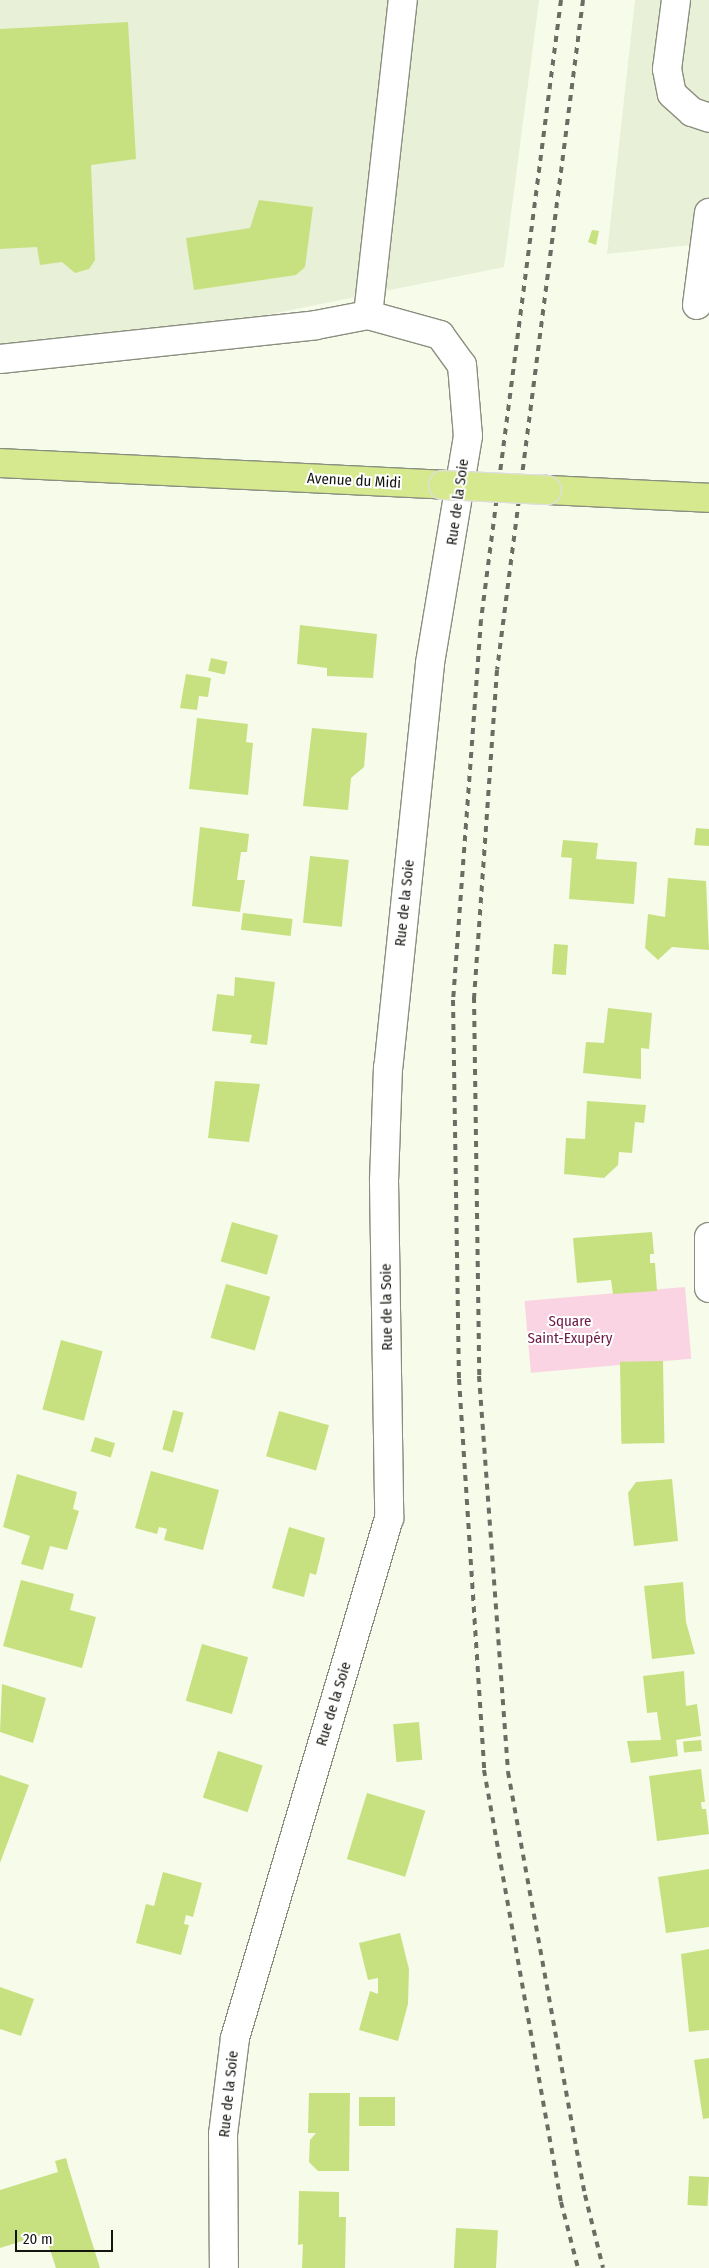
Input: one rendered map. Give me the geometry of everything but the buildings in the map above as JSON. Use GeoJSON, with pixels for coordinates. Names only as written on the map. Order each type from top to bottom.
{"type":"FeatureCollection","features":[{"type":"Feature","properties":{"kind":"main road","name":"Avenue du Midi"},"geometry":{"type":"LineString","coordinates":[[0,463],[709,498]]}},
{"type":"Feature","properties":{"kind":"street"},"geometry":{"type":"LineString","coordinates":[[0,359],[316,325],[368,315],[403,0]]}},
{"type":"Feature","properties":{"kind":"street"},"geometry":{"type":"LineString","coordinates":[[676,0],[667,68],[672,94],[692,112],[709,118]]}},
{"type":"Feature","properties":{"kind":"street"},"geometry":{"type":"LineString","coordinates":[[703,301],[709,213]]}},
{"type":"Feature","properties":{"kind":"street","name":"Rue de la Soie"},"geometry":{"type":"LineString","coordinates":[[224,2268],[223,2134],[235,2038],[389,1518],[384,1180],[388,1067],[430,664],[468,436],[462,365],[440,335],[368,315]]}},
{"type":"Feature","properties":{"kind":"street"},"geometry":{"type":"LineString","coordinates":[[709,1237],[709,1288]]}},
{"type":"Feature","properties":{"kind":"shaded area"},"geometry":{"type":"Polygon","coordinates":[[[0,0],[539,0],[504,267],[202,328],[0,349],[0,0]]]}},
{"type":"Feature","properties":{"kind":"shaded area"},"geometry":{"type":"Polygon","coordinates":[[[635,0],[709,0],[709,243],[607,254],[635,0]]]}},
{"type":"Feature","properties":{"kind":"green space","name":"Square Saint-Exupéry"},"geometry":{"type":"Polygon","coordinates":[[[685,1287],[691,1359],[531,1373],[525,1301],[685,1287]]]}},
{"type":"Feature","properties":{"kind":"railway"},"geometry":{"type":"LineString","coordinates":[[561,0],[481,620],[453,1000],[459,1379],[484,1770],[561,2202],[578,2268]]}},
{"type":"Feature","properties":{"kind":"railway"},"geometry":{"type":"LineString","coordinates":[[583,0],[497,670],[474,997],[479,1376],[508,1772],[585,2195],[603,2268]]}}]}
